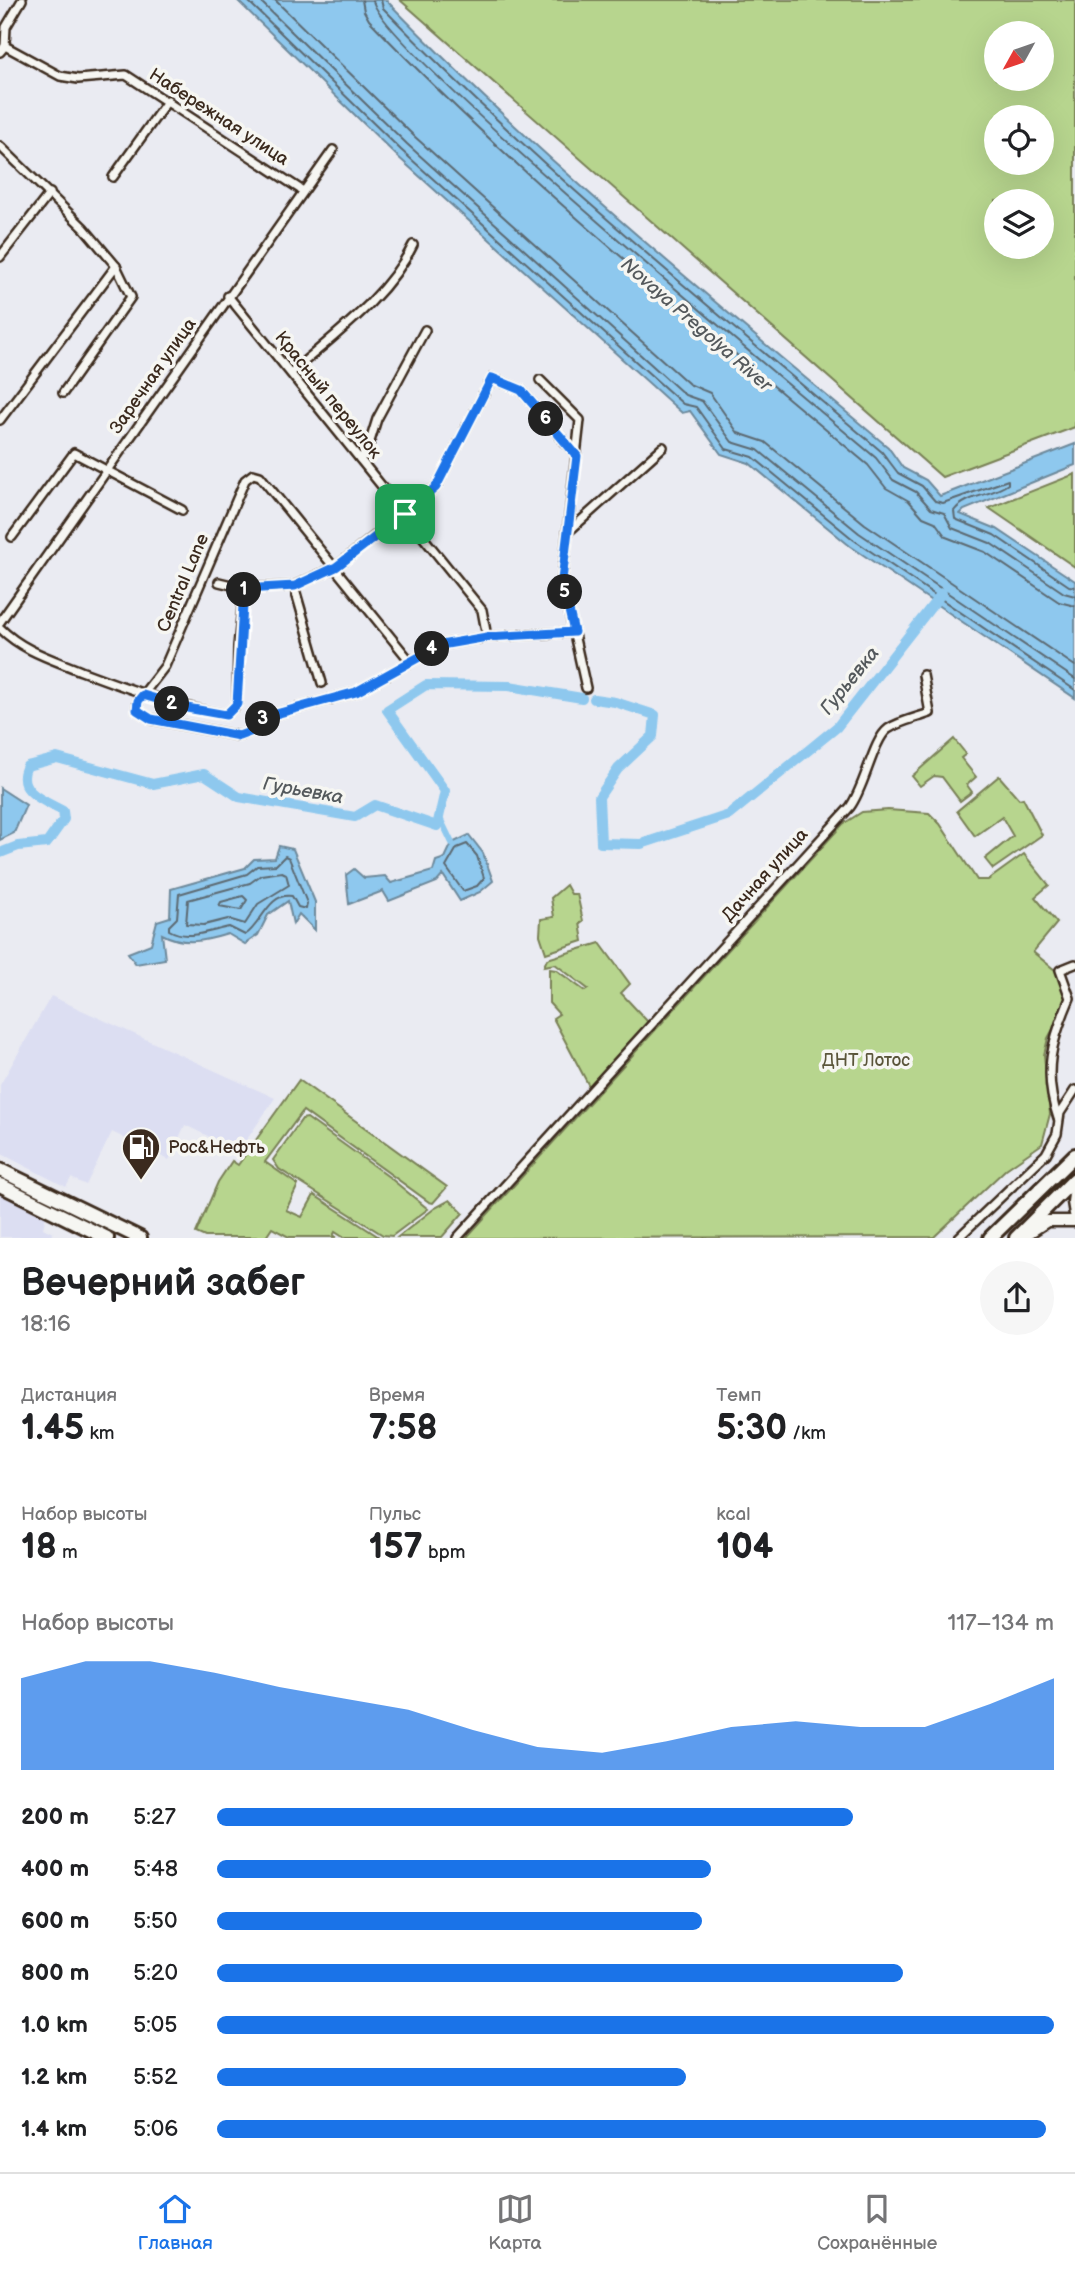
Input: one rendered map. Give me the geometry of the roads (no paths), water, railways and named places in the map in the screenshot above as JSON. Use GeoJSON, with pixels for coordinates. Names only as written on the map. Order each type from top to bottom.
{"type":"FeatureCollection","features":[{"type":"Feature","properties":{"kind":"highway"},"geometry":{"type":"LineString","coordinates":[[990,1237],[1075,1155]]}},
{"type":"Feature","properties":{"kind":"highway"},"geometry":{"type":"LineString","coordinates":[[0,1170],[140,1237]]}},
{"type":"Feature","properties":{"kind":"highway"},"geometry":{"type":"LineString","coordinates":[[1018,1237],[1075,1179]]}},
{"type":"Feature","properties":{"kind":"highway"},"geometry":{"type":"LineString","coordinates":[[0,1185],[107,1237]]}},
{"type":"Feature","properties":{"kind":"street"},"geometry":{"type":"LineString","coordinates":[[3,49],[6,27],[22,0]]}},
{"type":"Feature","properties":{"kind":"street","name":"Набережная улица"},"geometry":{"type":"LineString","coordinates":[[3,49],[60,76],[78,79],[126,75],[168,100],[303,191]]}},
{"type":"Feature","properties":{"kind":"street"},"geometry":{"type":"LineString","coordinates":[[113,177],[168,100]]}},
{"type":"Feature","properties":{"kind":"street"},"geometry":{"type":"LineString","coordinates":[[0,146],[50,193],[116,266],[131,297],[63,393]]}},
{"type":"Feature","properties":{"kind":"street","name":"Заречная улица"},"geometry":{"type":"LineString","coordinates":[[0,622],[333,150]]}},
{"type":"Feature","properties":{"kind":"street"},"geometry":{"type":"LineString","coordinates":[[0,257],[50,193]]}},
{"type":"Feature","properties":{"kind":"street"},"geometry":{"type":"LineString","coordinates":[[291,373],[368,305],[403,265],[412,245]]}},
{"type":"Feature","properties":{"kind":"street"},"geometry":{"type":"LineString","coordinates":[[0,420],[116,266]]}},
{"type":"Feature","properties":{"kind":"street","name":"Красный переулок"},"geometry":{"type":"LineString","coordinates":[[228,296],[482,610],[487,637]]}},
{"type":"Feature","properties":{"kind":"street"},"geometry":{"type":"LineString","coordinates":[[360,459],[367,451],[377,419],[425,330]]}},
{"type":"Feature","properties":{"kind":"street"},"geometry":{"type":"LineString","coordinates":[[219,582],[244,589],[295,586],[336,567],[436,487],[492,378],[521,390],[577,456]]}},
{"type":"Feature","properties":{"kind":"street"},"geometry":{"type":"LineString","coordinates":[[540,380],[580,420],[562,580],[586,688]]}},
{"type":"Feature","properties":{"kind":"street"},"geometry":{"type":"LineString","coordinates":[[566,533],[663,447]]}},
{"type":"Feature","properties":{"kind":"street"},"geometry":{"type":"LineString","coordinates":[[12,537],[74,453],[182,510]]}},
{"type":"Feature","properties":{"kind":"street","name":"Central Lane"},"geometry":{"type":"LineString","coordinates":[[143,695],[165,666],[244,480],[253,474],[260,476],[336,567]]}},
{"type":"Feature","properties":{"kind":"street"},"geometry":{"type":"LineString","coordinates":[[336,567],[410,661]]}},
{"type":"Feature","properties":{"kind":"street"},"geometry":{"type":"LineString","coordinates":[[295,586],[322,683]]}},
{"type":"Feature","properties":{"kind":"street"},"geometry":{"type":"LineString","coordinates":[[0,628],[23,648],[143,695],[187,708],[226,715],[237,704],[244,589]]}},
{"type":"Feature","properties":{"kind":"street"},"geometry":{"type":"LineString","coordinates":[[143,695],[137,710],[145,716],[224,735],[239,736],[255,730],[265,717],[356,692],[441,645],[487,637],[574,632]]}},
{"type":"Feature","properties":{"kind":"street","name":"Дачная улица"},"geometry":{"type":"LineString","coordinates":[[457,1237],[850,807],[865,782],[882,735],[895,725],[929,713],[923,675]]}},
{"type":"Feature","properties":{"kind":"street"},"geometry":{"type":"LineString","coordinates":[[958,1237],[1046,1154],[1057,1134],[1058,1118],[1051,1086],[1051,1047],[1070,998],[1066,979],[1060,970],[1075,964]]}},
{"type":"Feature","properties":{"kind":"street"},"geometry":{"type":"LineString","coordinates":[[1058,1118],[1063,1105],[1075,1090]]}},
{"type":"Feature","properties":{"kind":"street"},"geometry":{"type":"LineString","coordinates":[[1075,1188],[1075,1214]]}},
{"type":"Feature","properties":{"kind":"street"},"geometry":{"type":"LineString","coordinates":[[1018,1237],[1047,1222],[1075,1220]]}},
{"type":"Feature","properties":{"kind":"water","name":"Novaya Pregolya River"},"geometry":{"type":"Polygon","coordinates":[[[237,0],[386,0],[445,60],[568,174],[888,447],[903,468],[926,480],[940,496],[1075,444],[1075,465],[964,510],[960,514],[997,529],[1075,581],[1075,698],[850,546],[749,463],[721,454],[690,411],[682,413],[396,155],[237,0]]]}},
{"type":"Feature","properties":{"kind":"water"},"geometry":{"type":"Polygon","coordinates":[[[0,788],[26,805],[14,833],[0,840],[0,788]]]}},
{"type":"Feature","properties":{"kind":"water"},"geometry":{"type":"Polygon","coordinates":[[[469,835],[483,853],[493,881],[480,892],[460,901],[443,875],[437,882],[389,901],[383,891],[349,904],[346,875],[354,869],[364,878],[385,876],[391,883],[433,871],[436,861],[445,858],[452,843],[469,835]]]}},
{"type":"Feature","properties":{"kind":"water"},"geometry":{"type":"Polygon","coordinates":[[[279,846],[293,849],[315,902],[315,930],[299,914],[293,924],[288,901],[268,915],[258,935],[245,944],[228,934],[211,939],[186,941],[162,934],[165,959],[136,964],[128,953],[151,944],[157,921],[170,917],[171,889],[245,868],[254,859],[275,858],[279,846]]]}},
{"type":"Feature","properties":{"kind":"waterway","name":"Гурьевка"},"geometry":{"type":"LineString","coordinates":[[594,699],[615,702],[655,715],[653,736],[618,769],[599,797],[601,843],[641,844],[729,815],[837,727],[942,593]]}},
{"type":"Feature","properties":{"kind":"waterway","name":"Гурьевка"},"geometry":{"type":"LineString","coordinates":[[0,853],[18,846],[47,843],[64,819],[63,811],[28,789],[24,775],[27,766],[57,758],[153,784],[204,774],[239,797],[355,817],[375,805],[437,826],[445,791],[387,710],[426,685],[509,686],[582,698]]}},
{"type":"Feature","properties":{"kind":"waterway"},"geometry":{"type":"LineString","coordinates":[[439,816],[452,843]]}},
{"type":"Feature","properties":{"kind":"place","name":"Рос&Нефть"},"geometry":{"type":"Point","coordinates":[141,1181]}},
{"type":"Feature","properties":{"kind":"park label","name":"ДНТ Лотос"},"geometry":{"type":"Point","coordinates":[866,1060]}}]}
